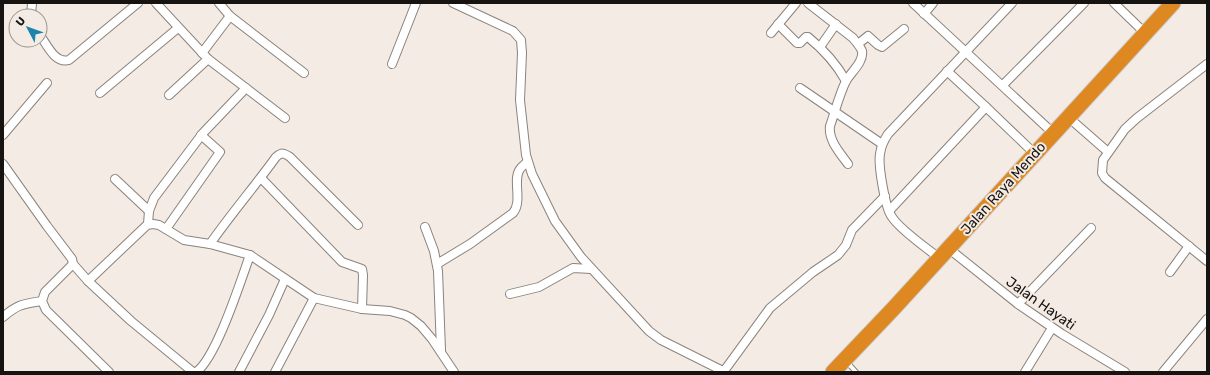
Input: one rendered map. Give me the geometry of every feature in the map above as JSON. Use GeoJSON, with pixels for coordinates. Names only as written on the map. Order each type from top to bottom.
{"type":"FeatureCollection","features":[{"type":"Feature","properties":{"kind":"highway","name":"Jalan Raya Mendo"},"geometry":{"type":"LineString","coordinates":[[833,372],[1054,133],[1170,4]]}},
{"type":"Feature","properties":{"kind":"street"},"geometry":{"type":"LineString","coordinates":[[48,46],[60,60],[64,62],[69,60],[138,3]]}},
{"type":"Feature","properties":{"kind":"street"},"geometry":{"type":"LineString","coordinates":[[156,3],[208,60],[286,118]]}},
{"type":"Feature","properties":{"kind":"street"},"geometry":{"type":"LineString","coordinates":[[219,3],[230,16],[304,73]]}},
{"type":"Feature","properties":{"kind":"street"},"geometry":{"type":"LineString","coordinates":[[392,64],[416,3]]}},
{"type":"Feature","properties":{"kind":"street"},"geometry":{"type":"LineString","coordinates":[[453,3],[514,31],[521,40],[522,53],[519,93],[527,162],[555,221],[581,257],[649,331],[661,340],[725,372],[770,308],[813,272],[838,254],[846,245],[852,230],[885,196]]}},
{"type":"Feature","properties":{"kind":"street"},"geometry":{"type":"LineString","coordinates":[[770,33],[796,3]]}},
{"type":"Feature","properties":{"kind":"street"},"geometry":{"type":"LineString","coordinates":[[808,3],[836,24],[858,44],[862,51],[861,57],[846,81],[829,132],[831,139],[848,164]]}},
{"type":"Feature","properties":{"kind":"street"},"geometry":{"type":"LineString","coordinates":[[913,3],[1054,133]]}},
{"type":"Feature","properties":{"kind":"street"},"geometry":{"type":"LineString","coordinates":[[924,14],[933,3]]}},
{"type":"Feature","properties":{"kind":"street"},"geometry":{"type":"LineString","coordinates":[[889,211],[879,160],[882,144],[888,134],[1012,3]]}},
{"type":"Feature","properties":{"kind":"street"},"geometry":{"type":"LineString","coordinates":[[1003,85],[1084,3]]}},
{"type":"Feature","properties":{"kind":"street"},"geometry":{"type":"LineString","coordinates":[[1114,3],[1145,33]]}},
{"type":"Feature","properties":{"kind":"street"},"geometry":{"type":"LineString","coordinates":[[202,53],[230,16]]}},
{"type":"Feature","properties":{"kind":"street"},"geometry":{"type":"LineString","coordinates":[[778,24],[797,43],[800,43],[807,36],[834,62],[846,81]]}},
{"type":"Feature","properties":{"kind":"street"},"geometry":{"type":"LineString","coordinates":[[820,47],[836,24]]}},
{"type":"Feature","properties":{"kind":"street"},"geometry":{"type":"LineString","coordinates":[[100,93],[178,28]]}},
{"type":"Feature","properties":{"kind":"street"},"geometry":{"type":"LineString","coordinates":[[858,44],[868,36],[882,47],[904,29]]}},
{"type":"Feature","properties":{"kind":"street"},"geometry":{"type":"LineString","coordinates":[[170,95],[208,60]]}},
{"type":"Feature","properties":{"kind":"street"},"geometry":{"type":"LineString","coordinates":[[1207,64],[1131,123],[1108,152],[1103,160],[1102,166],[1102,173],[1105,178],[1207,260]]}},
{"type":"Feature","properties":{"kind":"street"},"geometry":{"type":"LineString","coordinates":[[947,71],[1034,153]]}},
{"type":"Feature","properties":{"kind":"street"},"geometry":{"type":"LineString","coordinates":[[3,136],[47,83]]}},
{"type":"Feature","properties":{"kind":"street"},"geometry":{"type":"LineString","coordinates":[[88,281],[148,224],[149,211],[154,198],[201,135],[246,88]]}},
{"type":"Feature","properties":{"kind":"street"},"geometry":{"type":"LineString","coordinates":[[800,88],[882,144]]}},
{"type":"Feature","properties":{"kind":"street"},"geometry":{"type":"LineString","coordinates":[[889,211],[986,107]]}},
{"type":"Feature","properties":{"kind":"street"},"geometry":{"type":"LineString","coordinates":[[1068,117],[1108,152]]}},
{"type":"Feature","properties":{"kind":"street"},"geometry":{"type":"LineString","coordinates":[[166,230],[220,152],[201,135]]}},
{"type":"Feature","properties":{"kind":"street"},"geometry":{"type":"LineString","coordinates":[[210,244],[280,153],[285,153],[358,225]]}},
{"type":"Feature","properties":{"kind":"street"},"geometry":{"type":"LineString","coordinates":[[437,264],[470,244],[513,213],[516,206],[517,176],[520,169],[527,162]]}},
{"type":"Feature","properties":{"kind":"street"},"geometry":{"type":"LineString","coordinates":[[3,164],[72,259],[73,264],[88,281],[131,321],[195,372],[201,368],[207,360],[225,324],[250,255]]}},
{"type":"Feature","properties":{"kind":"street"},"geometry":{"type":"LineString","coordinates":[[261,178],[342,262],[362,269],[362,309]]}},
{"type":"Feature","properties":{"kind":"street"},"geometry":{"type":"LineString","coordinates":[[115,179],[149,211]]}},
{"type":"Feature","properties":{"kind":"street","name":"Jalan Hayati"},"geometry":{"type":"LineString","coordinates":[[889,211],[897,223],[944,253],[1052,328],[1125,372]]}},
{"type":"Feature","properties":{"kind":"street"},"geometry":{"type":"LineString","coordinates":[[148,224],[159,225],[184,240],[210,244],[250,255],[285,280],[303,289],[314,298],[362,309],[395,312],[411,318],[421,326],[441,351],[454,372]]}},
{"type":"Feature","properties":{"kind":"street"},"geometry":{"type":"LineString","coordinates":[[425,227],[437,264],[441,351]]}},
{"type":"Feature","properties":{"kind":"street"},"geometry":{"type":"LineString","coordinates":[[1018,304],[1091,228]]}},
{"type":"Feature","properties":{"kind":"street"},"geometry":{"type":"LineString","coordinates":[[1170,272],[1189,246]]}},
{"type":"Feature","properties":{"kind":"street"},"geometry":{"type":"LineString","coordinates":[[73,264],[45,292],[42,301],[46,310],[109,372]]}},
{"type":"Feature","properties":{"kind":"street"},"geometry":{"type":"LineString","coordinates":[[510,294],[539,287],[572,268],[591,269]]}},
{"type":"Feature","properties":{"kind":"street"},"geometry":{"type":"LineString","coordinates":[[239,372],[269,315],[285,280]]}},
{"type":"Feature","properties":{"kind":"street"},"geometry":{"type":"LineString","coordinates":[[275,372],[314,298]]}},
{"type":"Feature","properties":{"kind":"street"},"geometry":{"type":"LineString","coordinates":[[3,317],[15,307],[42,301]]}},
{"type":"Feature","properties":{"kind":"street"},"geometry":{"type":"LineString","coordinates":[[1163,372],[1207,319]]}},
{"type":"Feature","properties":{"kind":"street"},"geometry":{"type":"LineString","coordinates":[[1025,372],[1052,328]]}},
{"type":"Feature","properties":{"kind":"lane"},"geometry":{"type":"LineString","coordinates":[[844,360],[856,372]]}}]}
